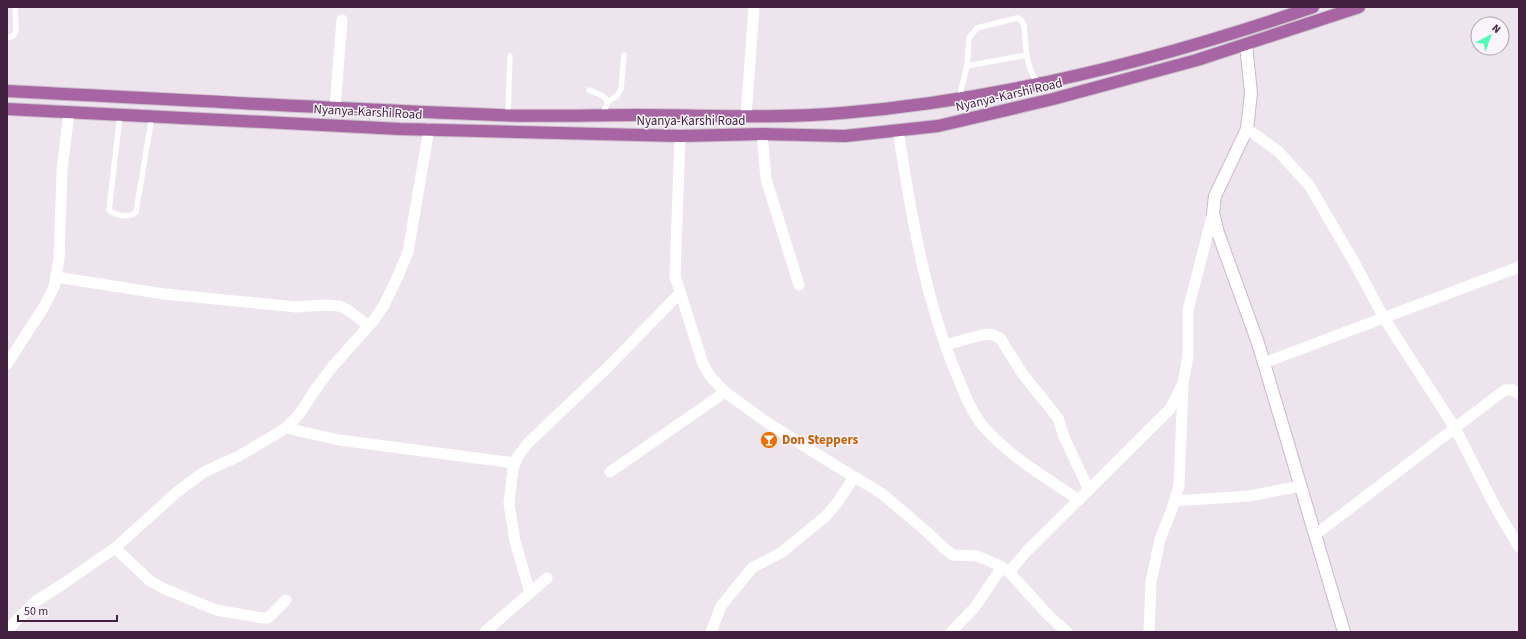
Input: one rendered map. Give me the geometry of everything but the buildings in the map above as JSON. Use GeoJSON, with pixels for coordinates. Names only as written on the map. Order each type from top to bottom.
{"type":"FeatureCollection","features":[{"type":"Feature","properties":{"kind":"main road","name":"Nyanya-Karshi Road"},"geometry":{"type":"LineString","coordinates":[[7,90],[512,115],[782,117],[842,113],[920,104],[1038,83],[1115,67],[1204,43],[1313,7]]}},
{"type":"Feature","properties":{"kind":"main road","name":"Nyanya-Karshi Road"},"geometry":{"type":"LineString","coordinates":[[7,109],[517,132],[680,136],[762,134],[845,136],[938,126],[1053,99],[1197,60],[1359,7]]}},
{"type":"Feature","properties":{"kind":"main road"},"geometry":{"type":"LineString","coordinates":[[512,115],[517,132]]}},
{"type":"Feature","properties":{"kind":"street"},"geometry":{"type":"LineString","coordinates":[[746,116],[754,7]]}},
{"type":"Feature","properties":{"kind":"street"},"geometry":{"type":"LineString","coordinates":[[335,107],[342,20]]}},
{"type":"Feature","properties":{"kind":"street"},"geometry":{"type":"LineString","coordinates":[[1149,632],[1152,582],[1160,539],[1179,486],[1183,383],[1188,356],[1188,310],[1213,213],[1215,196],[1247,129],[1251,93],[1246,45]]}},
{"type":"Feature","properties":{"kind":"street"},"geometry":{"type":"LineString","coordinates":[[7,364],[45,305],[54,287],[59,259],[62,170],[69,112]]}},
{"type":"Feature","properties":{"kind":"street"},"geometry":{"type":"LineString","coordinates":[[7,632],[36,601],[115,548],[177,492],[204,472],[239,456],[286,428],[300,413],[332,367],[369,326],[384,305],[408,252],[429,129]]}},
{"type":"Feature","properties":{"kind":"street"},"geometry":{"type":"LineString","coordinates":[[1247,129],[1278,151],[1309,185],[1354,262],[1384,318],[1454,428],[1497,510],[1519,547]]}},
{"type":"Feature","properties":{"kind":"street"},"geometry":{"type":"LineString","coordinates":[[898,130],[908,196],[922,263],[945,345],[972,410],[982,425],[1015,457],[1079,500]]}},
{"type":"Feature","properties":{"kind":"street"},"geometry":{"type":"LineString","coordinates":[[762,134],[766,179],[799,285]]}},
{"type":"Feature","properties":{"kind":"street"},"geometry":{"type":"LineString","coordinates":[[680,136],[675,276],[679,294],[688,313],[703,364],[710,376],[725,392],[765,421],[881,493],[953,555],[978,556],[1006,569],[1049,616],[1067,632]]}},
{"type":"Feature","properties":{"kind":"street"},"geometry":{"type":"LineString","coordinates":[[1213,213],[1218,233],[1258,343],[1344,632]]}},
{"type":"Feature","properties":{"kind":"street"},"geometry":{"type":"LineString","coordinates":[[1264,363],[1519,267]]}},
{"type":"Feature","properties":{"kind":"street"},"geometry":{"type":"LineString","coordinates":[[56,277],[164,294],[296,308],[326,305],[339,306],[348,310],[369,326]]}},
{"type":"Feature","properties":{"kind":"street"},"geometry":{"type":"LineString","coordinates":[[530,593],[515,541],[509,504],[513,468],[518,456],[528,443],[608,366],[679,294]]}},
{"type":"Feature","properties":{"kind":"street"},"geometry":{"type":"LineString","coordinates":[[945,345],[990,334],[1000,338],[1022,373],[1058,418],[1064,437],[1089,490]]}},
{"type":"Feature","properties":{"kind":"street"},"geometry":{"type":"LineString","coordinates":[[951,632],[975,607],[1006,569],[1027,551],[1079,500],[1170,408],[1183,383]]}},
{"type":"Feature","properties":{"kind":"street"},"geometry":{"type":"LineString","coordinates":[[1315,535],[1505,390],[1513,390],[1519,394]]}},
{"type":"Feature","properties":{"kind":"street"},"geometry":{"type":"LineString","coordinates":[[610,472],[725,392]]}},
{"type":"Feature","properties":{"kind":"street"},"geometry":{"type":"LineString","coordinates":[[286,428],[339,440],[515,463]]}},
{"type":"Feature","properties":{"kind":"street"},"geometry":{"type":"LineString","coordinates":[[711,632],[721,606],[752,568],[782,552],[824,517],[837,502],[854,477]]}},
{"type":"Feature","properties":{"kind":"street"},"geometry":{"type":"LineString","coordinates":[[1174,501],[1249,496],[1301,486]]}},
{"type":"Feature","properties":{"kind":"street"},"geometry":{"type":"LineString","coordinates":[[115,548],[150,581],[216,610],[268,618],[286,600]]}},
{"type":"Feature","properties":{"kind":"street"},"geometry":{"type":"LineString","coordinates":[[485,632],[546,578]]}},
{"type":"Feature","properties":{"kind":"lane"},"geometry":{"type":"LineString","coordinates":[[7,38],[13,36],[16,31],[14,7]]}},
{"type":"Feature","properties":{"kind":"lane"},"geometry":{"type":"LineString","coordinates":[[959,98],[967,66],[969,38],[973,31],[977,28],[1017,18],[1021,20],[1024,25],[1029,68],[1032,76],[1038,83]]}},
{"type":"Feature","properties":{"kind":"lane"},"geometry":{"type":"LineString","coordinates":[[602,115],[604,107],[621,89],[624,54]]}},
{"type":"Feature","properties":{"kind":"lane"},"geometry":{"type":"LineString","coordinates":[[967,66],[1027,55]]}},
{"type":"Feature","properties":{"kind":"lane"},"geometry":{"type":"LineString","coordinates":[[510,56],[512,115]]}},
{"type":"Feature","properties":{"kind":"lane"},"geometry":{"type":"LineString","coordinates":[[589,90],[603,96],[608,102]]}},
{"type":"Feature","properties":{"kind":"lane"},"geometry":{"type":"LineString","coordinates":[[120,114],[109,210],[112,213],[129,216],[136,212],[152,115]]}},
{"type":"Feature","properties":{"kind":"place","name":"Don Steppers"},"geometry":{"type":"Point","coordinates":[769,440]}}]}
